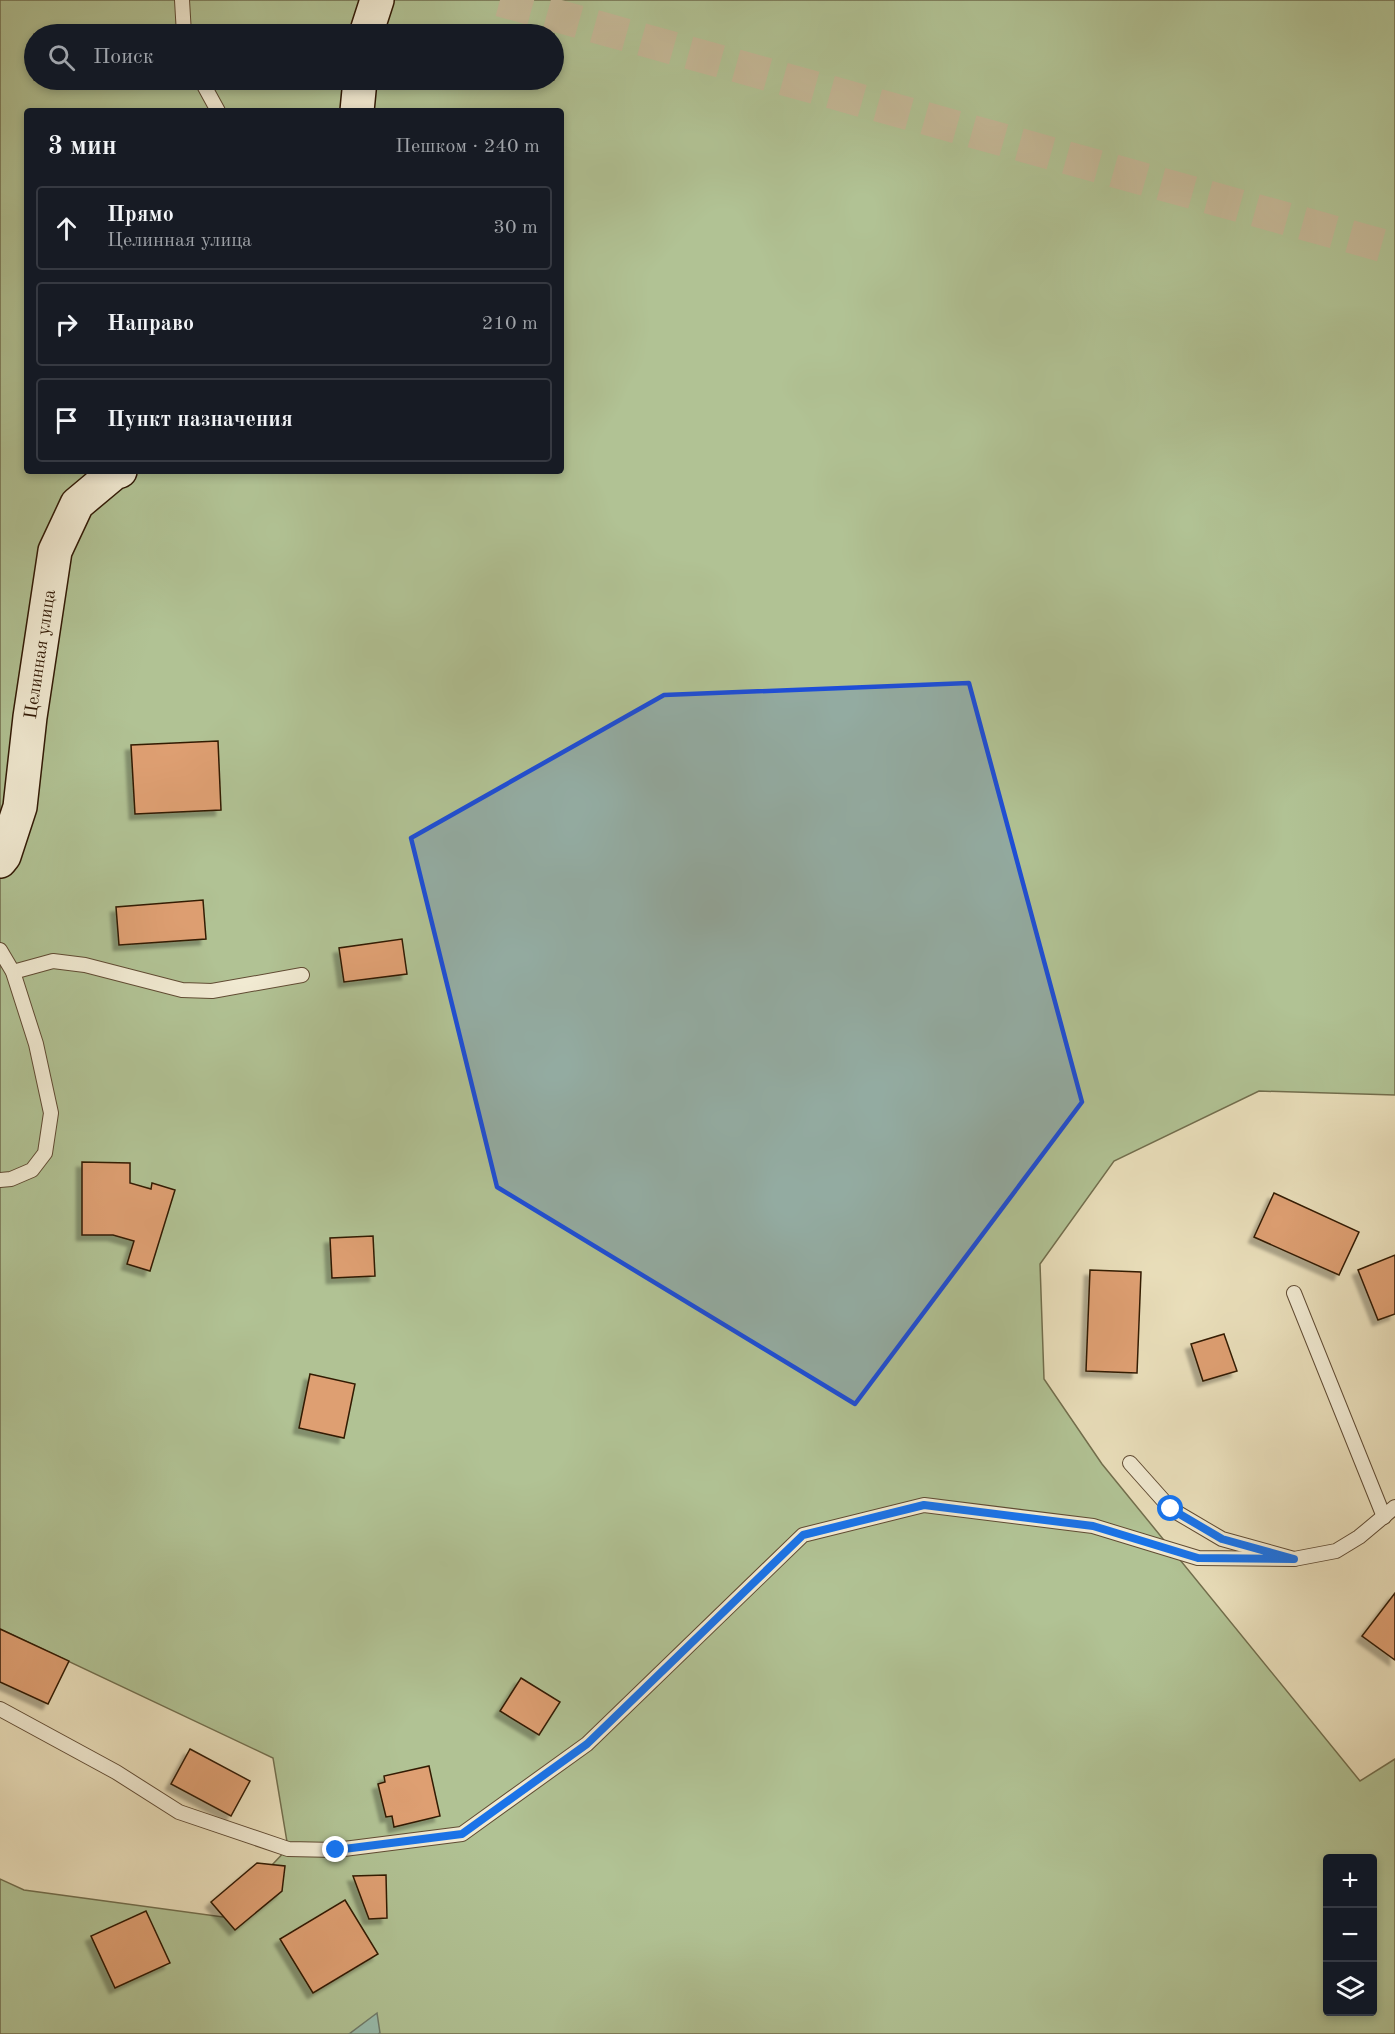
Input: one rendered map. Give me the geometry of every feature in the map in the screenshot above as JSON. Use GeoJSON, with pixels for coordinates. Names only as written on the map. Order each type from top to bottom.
{"type":"FeatureCollection","features":[{"type":"Feature","properties":{"kind":"street"},"geometry":{"type":"LineString","coordinates":[[369,24],[377,0]]}},
{"type":"Feature","properties":{"kind":"street"},"geometry":{"type":"LineString","coordinates":[[357,108],[359,90]]}},
{"type":"Feature","properties":{"kind":"street","name":"Целинная улица"},"geometry":{"type":"LineString","coordinates":[[0,861],[4,856],[20,807],[30,717],[55,551],[77,504],[113,474]]}},
{"type":"Feature","properties":{"kind":"lane"},"geometry":{"type":"LineString","coordinates":[[182,0],[183,24]]}},
{"type":"Feature","properties":{"kind":"lane"},"geometry":{"type":"LineString","coordinates":[[206,90],[216,108]]}},
{"type":"Feature","properties":{"kind":"lane"},"geometry":{"type":"LineString","coordinates":[[0,950],[13,972],[36,1044],[51,1113],[45,1153],[33,1170],[11,1179],[0,1180]]}},
{"type":"Feature","properties":{"kind":"lane"},"geometry":{"type":"LineString","coordinates":[[13,972],[53,961],[85,965],[182,990],[212,991],[302,975]]}},
{"type":"Feature","properties":{"kind":"lane"},"geometry":{"type":"LineString","coordinates":[[1294,1293],[1384,1517]]}},
{"type":"Feature","properties":{"kind":"lane"},"geometry":{"type":"LineString","coordinates":[[1131,1463],[1171,1509],[1222,1539],[1294,1559]]}},
{"type":"Feature","properties":{"kind":"lane"},"geometry":{"type":"LineString","coordinates":[[0,1709],[116,1772],[179,1812],[288,1849],[336,1850],[462,1834],[587,1744],[803,1535],[924,1505],[1093,1526],[1198,1558],[1294,1559],[1336,1551],[1359,1537],[1395,1507]]}},
{"type":"Feature","properties":{"kind":"highlighted area"},"geometry":{"type":"Polygon","coordinates":[[[969,683],[1082,1102],[855,1404],[497,1187],[411,838],[664,695],[969,683]]]}},
{"type":"Feature","properties":{"kind":"shaded area"},"geometry":{"type":"Polygon","coordinates":[[[0,0],[1395,0],[1395,1095],[1259,1091],[1114,1161],[1040,1264],[1044,1379],[1102,1464],[1360,1781],[1395,1759],[1395,2034],[0,2034],[0,1879],[24,1890],[223,1917],[288,1848],[273,1758],[0,1629],[0,0]]]}},
{"type":"Feature","properties":{"kind":"shaded area"},"geometry":{"type":"Polygon","coordinates":[[[377,2013],[380,2033],[349,2034],[377,2013]]]}},
{"type":"Feature","properties":{"kind":"building"},"geometry":{"type":"Polygon","coordinates":[[[218,741],[221,810],[135,814],[131,745],[218,741]]]}},
{"type":"Feature","properties":{"kind":"building"},"geometry":{"type":"Polygon","coordinates":[[[203,900],[206,939],[119,945],[116,907],[203,900]]]}},
{"type":"Feature","properties":{"kind":"building"},"geometry":{"type":"Polygon","coordinates":[[[402,939],[407,974],[344,982],[339,948],[402,939]]]}},
{"type":"Feature","properties":{"kind":"building"},"geometry":{"type":"Polygon","coordinates":[[[82,1162],[130,1163],[130,1183],[151,1189],[152,1183],[175,1190],[150,1271],[127,1264],[134,1241],[113,1235],[82,1235],[82,1162]]]}},
{"type":"Feature","properties":{"kind":"building"},"geometry":{"type":"Polygon","coordinates":[[[1274,1193],[1359,1232],[1339,1275],[1254,1237],[1274,1193]]]}},
{"type":"Feature","properties":{"kind":"building"},"geometry":{"type":"Polygon","coordinates":[[[373,1236],[375,1276],[332,1278],[330,1238],[373,1236]]]}},
{"type":"Feature","properties":{"kind":"building"},"geometry":{"type":"Polygon","coordinates":[[[1395,1255],[1395,1314],[1378,1320],[1358,1270],[1395,1255]]]}},
{"type":"Feature","properties":{"kind":"building"},"geometry":{"type":"Polygon","coordinates":[[[1090,1270],[1141,1272],[1137,1373],[1086,1371],[1090,1270]]]}},
{"type":"Feature","properties":{"kind":"building"},"geometry":{"type":"Polygon","coordinates":[[[1224,1334],[1237,1371],[1203,1381],[1191,1344],[1224,1334]]]}},
{"type":"Feature","properties":{"kind":"building"},"geometry":{"type":"Polygon","coordinates":[[[310,1374],[355,1384],[344,1438],[299,1428],[310,1374]]]}},
{"type":"Feature","properties":{"kind":"building"},"geometry":{"type":"Polygon","coordinates":[[[1395,1593],[1395,1660],[1362,1636],[1395,1593]]]}},
{"type":"Feature","properties":{"kind":"building"},"geometry":{"type":"Polygon","coordinates":[[[0,1629],[69,1661],[48,1704],[0,1682],[0,1629]]]}},
{"type":"Feature","properties":{"kind":"building"},"geometry":{"type":"Polygon","coordinates":[[[521,1678],[560,1702],[539,1735],[500,1711],[521,1678]]]}},
{"type":"Feature","properties":{"kind":"building"},"geometry":{"type":"Polygon","coordinates":[[[190,1749],[250,1781],[231,1816],[171,1784],[190,1749]]]}},
{"type":"Feature","properties":{"kind":"building"},"geometry":{"type":"Polygon","coordinates":[[[429,1766],[440,1816],[394,1827],[392,1816],[386,1817],[378,1784],[385,1782],[384,1776],[429,1766]]]}},
{"type":"Feature","properties":{"kind":"building"},"geometry":{"type":"Polygon","coordinates":[[[257,1863],[285,1866],[282,1891],[235,1930],[211,1902],[257,1863]]]}},
{"type":"Feature","properties":{"kind":"building"},"geometry":{"type":"Polygon","coordinates":[[[386,1875],[387,1918],[369,1919],[353,1876],[386,1875]]]}},
{"type":"Feature","properties":{"kind":"building"},"geometry":{"type":"Polygon","coordinates":[[[345,1900],[378,1954],[313,1993],[280,1939],[345,1900]]]}},
{"type":"Feature","properties":{"kind":"building"},"geometry":{"type":"Polygon","coordinates":[[[146,1911],[170,1963],[115,1988],[91,1936],[146,1911]]]}},
{"type":"Feature","properties":{"kind":"tunnel"},"geometry":{"type":"LineString","coordinates":[[500,0],[1395,249]]}},
{"type":"Feature","properties":{"kind":"route"},"geometry":{"type":"LineString","coordinates":[[336,1850],[462,1834],[587,1744],[803,1535],[924,1505],[1093,1526],[1198,1558],[1294,1559],[1222,1539],[1171,1509]]}}]}
